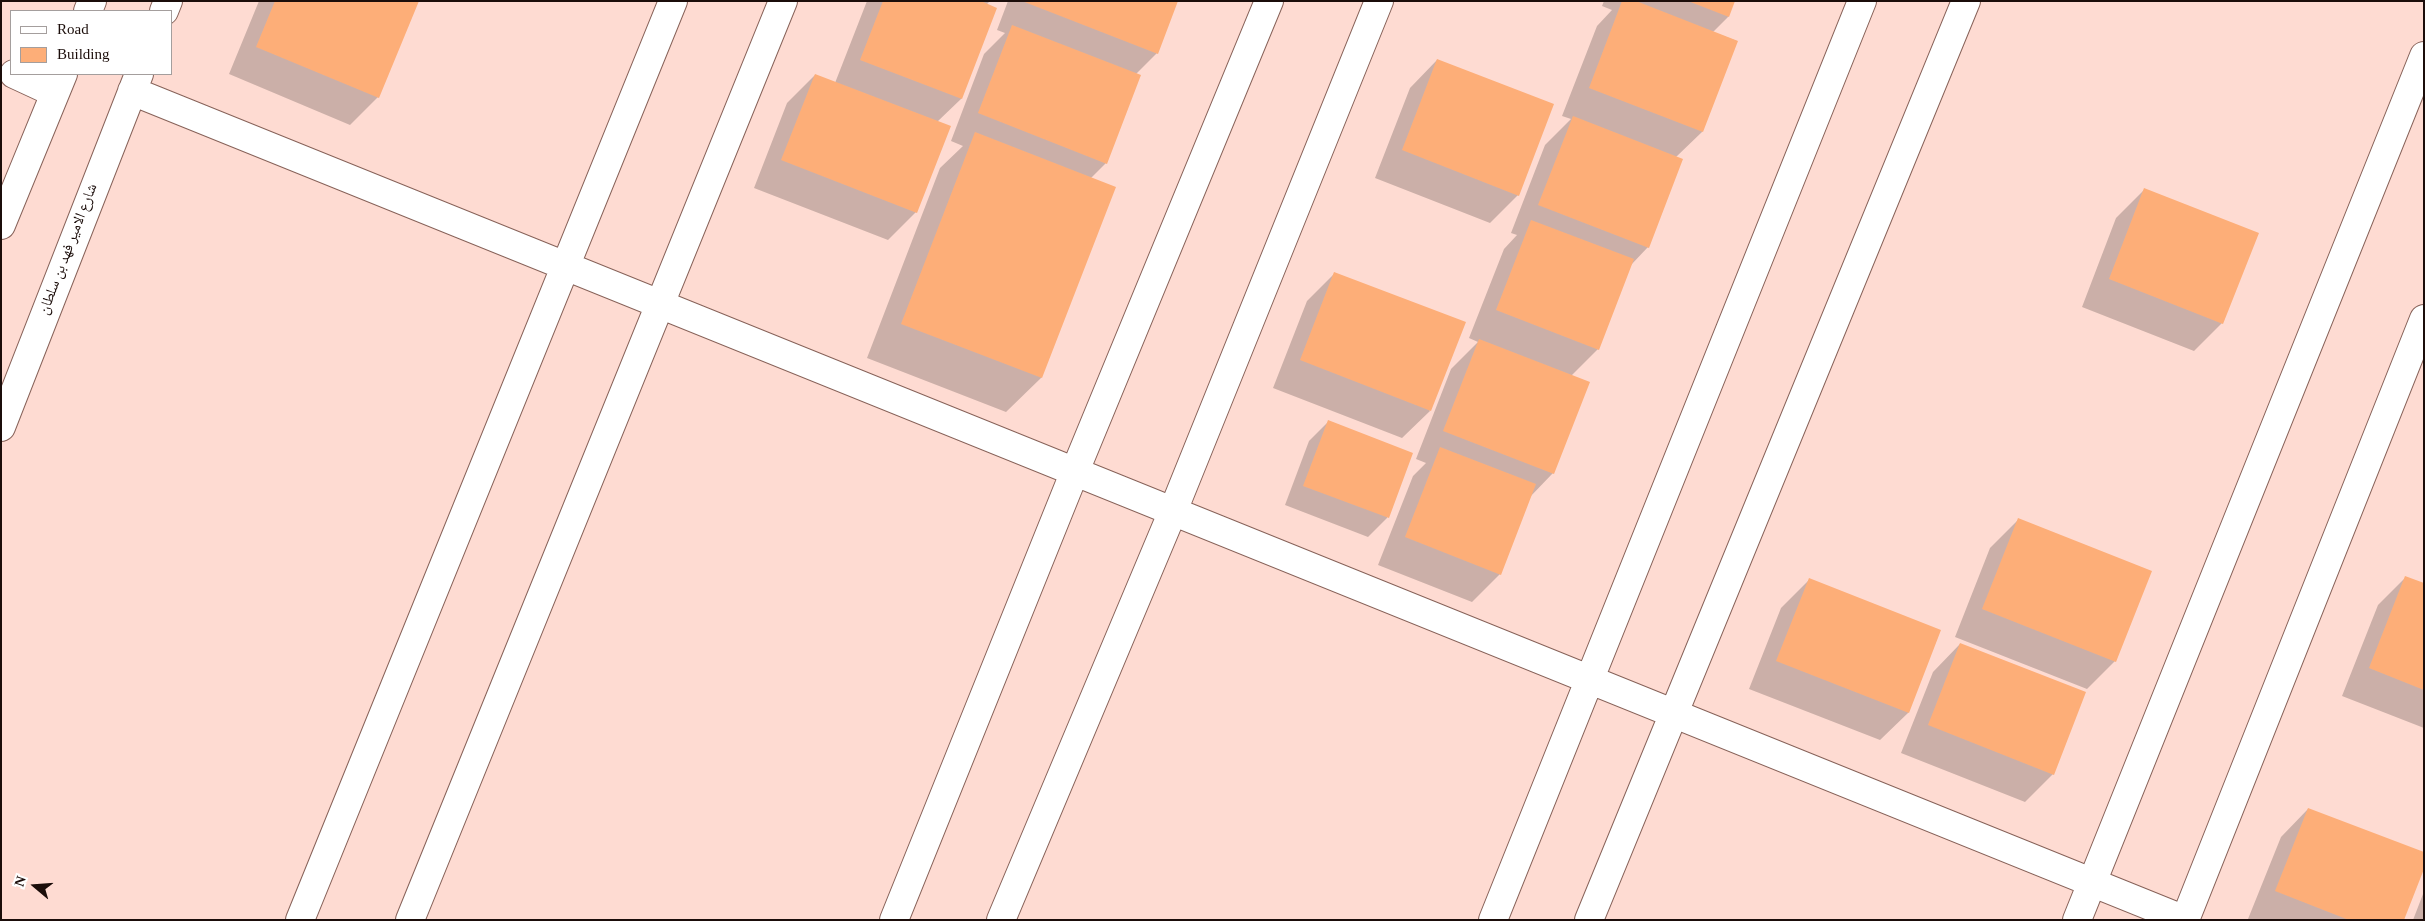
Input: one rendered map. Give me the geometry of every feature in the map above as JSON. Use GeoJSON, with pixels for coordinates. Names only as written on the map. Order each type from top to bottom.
{"type":"FeatureCollection","features":[{"type":"Feature","properties":{"kind":"street"},"geometry":{"type":"LineString","coordinates":[[300,920],[672,1]]}},
{"type":"Feature","properties":{"kind":"street"},"geometry":{"type":"LineString","coordinates":[[410,920],[783,1]]}},
{"type":"Feature","properties":{"kind":"street"},"geometry":{"type":"LineString","coordinates":[[894,920],[1075,472],[1269,1]]}},
{"type":"Feature","properties":{"kind":"street"},"geometry":{"type":"LineString","coordinates":[[1001,920],[1173,511],[1379,1]]}},
{"type":"Feature","properties":{"kind":"street"},"geometry":{"type":"LineString","coordinates":[[1493,920],[1862,1]]}},
{"type":"Feature","properties":{"kind":"street"},"geometry":{"type":"LineString","coordinates":[[1589,920],[1966,1]]}},
{"type":"Feature","properties":{"kind":"street"},"geometry":{"type":"LineString","coordinates":[[2077,920],[2424,56]]}},
{"type":"Feature","properties":{"kind":"street"},"geometry":{"type":"LineString","coordinates":[[1,225],[59,84],[21,75]]}},
{"type":"Feature","properties":{"kind":"street"},"geometry":{"type":"LineString","coordinates":[[136,82],[565,265],[2185,920],[2424,319]]}},
{"type":"Feature","properties":{"kind":"street","name":"شارع الامير فهد بن سلطان"},"geometry":{"type":"LineString","coordinates":[[1,427],[136,82]]}},
{"type":"Feature","properties":{"kind":"building"},"geometry":{"type":"Polygon","coordinates":[[[275,1],[419,1],[379,98],[256,47],[275,1]]]}},
{"type":"Feature","properties":{"kind":"building"},"geometry":{"type":"Polygon","coordinates":[[[883,1],[981,1],[997,8],[962,99],[860,60],[883,1]]]}},
{"type":"Feature","properties":{"kind":"building"},"geometry":{"type":"Polygon","coordinates":[[[1022,1],[1178,1],[1158,54],[1022,1]]]}},
{"type":"Feature","properties":{"kind":"building"},"geometry":{"type":"Polygon","coordinates":[[[1622,1],[1636,1],[1738,41],[1703,132],[1589,88],[1622,1]]]}},
{"type":"Feature","properties":{"kind":"building"},"geometry":{"type":"Polygon","coordinates":[[[1688,1],[1735,1],[1729,17],[1688,1]]]}},
{"type":"Feature","properties":{"kind":"building"},"geometry":{"type":"Polygon","coordinates":[[[1012,25],[1141,75],[1107,164],[978,113],[1012,25]]]}},
{"type":"Feature","properties":{"kind":"building"},"geometry":{"type":"Polygon","coordinates":[[[1437,59],[1554,104],[1519,196],[1402,150],[1437,59]]]}},
{"type":"Feature","properties":{"kind":"building"},"geometry":{"type":"Polygon","coordinates":[[[815,74],[951,126],[917,213],[781,160],[815,74]]]}},
{"type":"Feature","properties":{"kind":"building"},"geometry":{"type":"Polygon","coordinates":[[[1573,116],[1683,159],[1649,248],[1538,205],[1573,116]]]}},
{"type":"Feature","properties":{"kind":"building"},"geometry":{"type":"Polygon","coordinates":[[[975,132],[1116,187],[1042,378],[901,324],[975,132]]]}},
{"type":"Feature","properties":{"kind":"building"},"geometry":{"type":"Polygon","coordinates":[[[2144,188],[2259,233],[2223,324],[2109,279],[2144,188]]]}},
{"type":"Feature","properties":{"kind":"building"},"geometry":{"type":"Polygon","coordinates":[[[1531,220],[1634,259],[1599,350],[1496,310],[1531,220]]]}},
{"type":"Feature","properties":{"kind":"building"},"geometry":{"type":"Polygon","coordinates":[[[1334,272],[1466,322],[1431,411],[1300,360],[1334,272]]]}},
{"type":"Feature","properties":{"kind":"building"},"geometry":{"type":"Polygon","coordinates":[[[1479,339],[1590,382],[1554,474],[1443,431],[1479,339]]]}},
{"type":"Feature","properties":{"kind":"building"},"geometry":{"type":"Polygon","coordinates":[[[1328,420],[1413,453],[1389,518],[1303,486],[1328,420]]]}},
{"type":"Feature","properties":{"kind":"building"},"geometry":{"type":"Polygon","coordinates":[[[1440,447],[1536,484],[1501,575],[1405,537],[1440,447]]]}},
{"type":"Feature","properties":{"kind":"building"},"geometry":{"type":"Polygon","coordinates":[[[2018,518],[2152,571],[2116,662],[1982,609],[2018,518]]]}},
{"type":"Feature","properties":{"kind":"building"},"geometry":{"type":"Polygon","coordinates":[[[2405,576],[2424,583],[2424,690],[2369,668],[2405,576]]]}},
{"type":"Feature","properties":{"kind":"building"},"geometry":{"type":"Polygon","coordinates":[[[1809,578],[1941,630],[1909,713],[1776,661],[1809,578]]]}},
{"type":"Feature","properties":{"kind":"building"},"geometry":{"type":"Polygon","coordinates":[[[1960,643],[2086,692],[2054,775],[1928,725],[1960,643]]]}},
{"type":"Feature","properties":{"kind":"building"},"geometry":{"type":"Polygon","coordinates":[[[2308,808],[2424,852],[2424,869],[2404,920],[2349,920],[2275,891],[2308,808]]]}}]}
